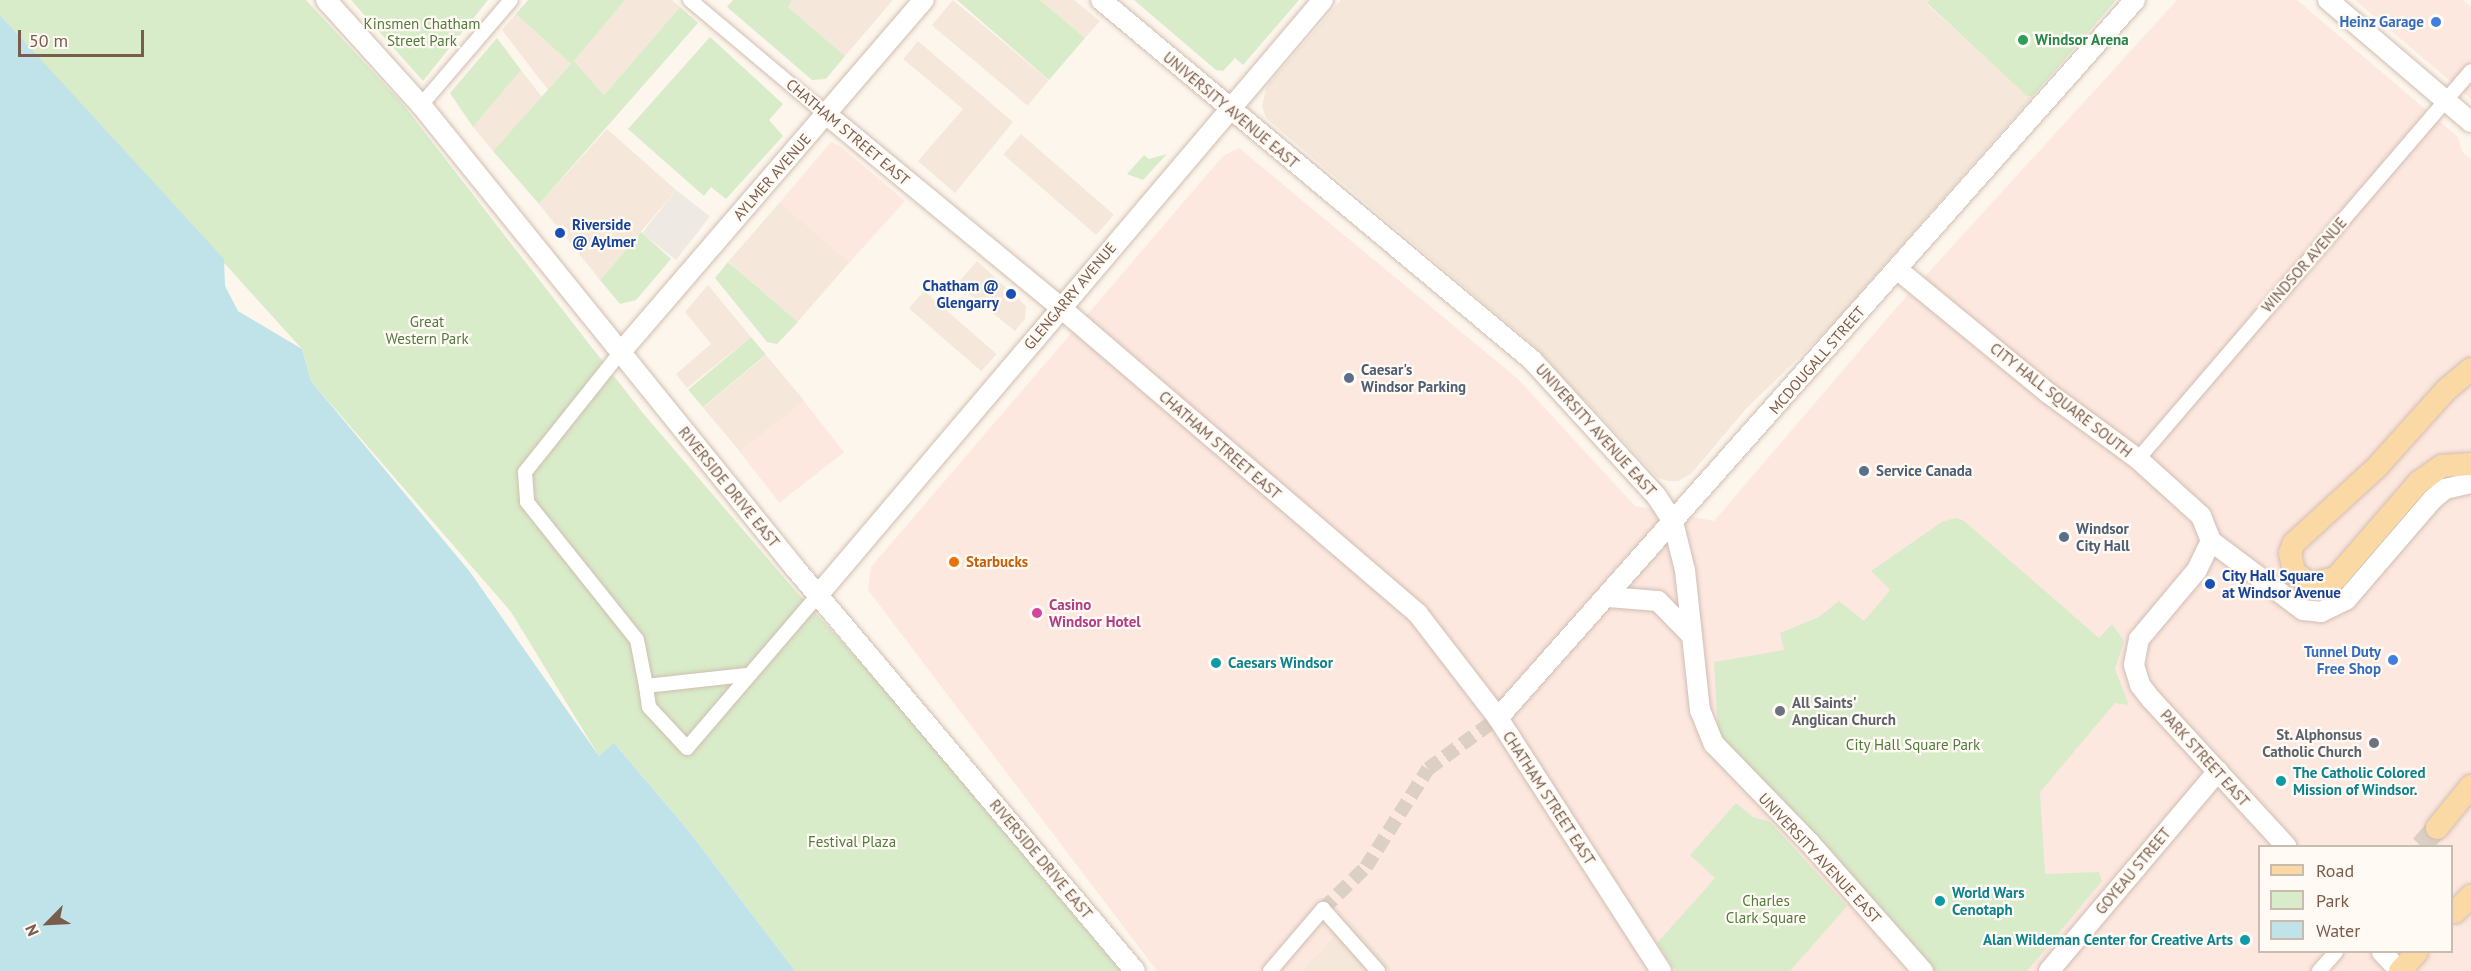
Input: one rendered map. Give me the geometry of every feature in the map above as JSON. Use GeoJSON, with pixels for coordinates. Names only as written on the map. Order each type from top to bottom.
{"type":"FeatureCollection","features":[{"type":"Feature","properties":{"kind":"main road"},"geometry":{"type":"LineString","coordinates":[[2471,369],[2446,390],[2377,467],[2294,543],[2290,553],[2294,572],[2310,584],[2336,578],[2419,482],[2442,466],[2471,464]]}},
{"type":"Feature","properties":{"kind":"main road"},"geometry":{"type":"LineString","coordinates":[[2437,828],[2471,786]]}},
{"type":"Feature","properties":{"kind":"main road"},"geometry":{"type":"LineString","coordinates":[[2400,970],[2415,953]]}},
{"type":"Feature","properties":{"kind":"street","name":"RIVERSIDE DRIVE EAST"},"geometry":{"type":"LineString","coordinates":[[326,0],[421,105],[620,354],[1135,971]]}},
{"type":"Feature","properties":{"kind":"street"},"geometry":{"type":"LineString","coordinates":[[421,105],[511,0]]}},
{"type":"Feature","properties":{"kind":"street","name":"CHATHAM STREET EAST"},"geometry":{"type":"LineString","coordinates":[[690,0],[1060,307],[1418,614],[1498,718],[1661,971]]}},
{"type":"Feature","properties":{"kind":"street","name":"AYLMER AVENUE"},"geometry":{"type":"LineString","coordinates":[[620,354],[924,0]]}},
{"type":"Feature","properties":{"kind":"street","name":"UNIVERSITY AVENUE EAST"},"geometry":{"type":"LineString","coordinates":[[1101,0],[1532,360],[1576,404],[1657,497],[1673,522],[1685,570],[1700,710],[1714,744],[1810,843],[1923,971]]}},
{"type":"Feature","properties":{"kind":"street","name":"GLENGARRY AVENUE"},"geometry":{"type":"LineString","coordinates":[[819,594],[1060,307],[1323,0]]}},
{"type":"Feature","properties":{"kind":"street","name":"MCDOUGALL STREET"},"geometry":{"type":"LineString","coordinates":[[1498,718],[1608,597],[2135,0]]}},
{"type":"Feature","properties":{"kind":"street"},"geometry":{"type":"LineString","coordinates":[[2328,0],[2471,122]]}},
{"type":"Feature","properties":{"kind":"street","name":"WINDSOR AVENUE"},"geometry":{"type":"LineString","coordinates":[[2138,459],[2471,72]]}},
{"type":"Feature","properties":{"kind":"street","name":"CITY HALL SQUARE SOUTH"},"geometry":{"type":"LineString","coordinates":[[1898,269],[2048,393],[2138,459],[2201,516],[2211,541]]}},
{"type":"Feature","properties":{"kind":"street"},"geometry":{"type":"LineString","coordinates":[[620,354],[525,472],[527,502],[637,640],[650,707],[687,748],[746,675],[819,594]]}},
{"type":"Feature","properties":{"kind":"street"},"geometry":{"type":"LineString","coordinates":[[2211,541],[2303,610],[2321,612],[2346,600],[2433,499],[2445,489],[2471,483]]}},
{"type":"Feature","properties":{"kind":"street","name":"PARK STREET EAST"},"geometry":{"type":"LineString","coordinates":[[2211,541],[2197,570],[2139,639],[2134,665],[2140,685],[2151,699],[2285,845]]}},
{"type":"Feature","properties":{"kind":"street"},"geometry":{"type":"LineString","coordinates":[[1608,597],[1658,601],[1692,636]]}},
{"type":"Feature","properties":{"kind":"street"},"geometry":{"type":"LineString","coordinates":[[646,686],[746,675]]}},
{"type":"Feature","properties":{"kind":"street","name":"GOYEAU STREET"},"geometry":{"type":"LineString","coordinates":[[2049,971],[2218,771]]}},
{"type":"Feature","properties":{"kind":"street"},"geometry":{"type":"LineString","coordinates":[[1270,971],[1323,909],[1378,971]]}},
{"type":"Feature","properties":{"kind":"street"},"geometry":{"type":"LineString","coordinates":[[2319,971],[2334,953]]}},
{"type":"Feature","properties":{"kind":"street"},"geometry":{"type":"LineString","coordinates":[[2384,953],[2400,970]]}},
{"type":"Feature","properties":{"kind":"shaded area"},"geometry":{"type":"Polygon","coordinates":[[[625,0],[672,0],[680,7],[604,95],[574,61],[625,0]]]}},
{"type":"Feature","properties":{"kind":"shaded area"},"geometry":{"type":"Polygon","coordinates":[[[792,0],[893,0],[845,56],[787,6],[792,0]]]}},
{"type":"Feature","properties":{"kind":"shaded area"},"geometry":{"type":"Polygon","coordinates":[[[953,0],[1049,80],[1028,106],[932,25],[953,0]]]}},
{"type":"Feature","properties":{"kind":"shaded area"},"geometry":{"type":"Polygon","coordinates":[[[1040,0],[1074,0],[1100,21],[1085,38],[1040,0]]]}},
{"type":"Feature","properties":{"kind":"shaded area"},"geometry":{"type":"Polygon","coordinates":[[[1341,0],[1930,0],[1927,4],[2027,95],[2033,96],[1831,326],[1746,409],[1691,474],[1678,481],[1668,481],[1658,478],[1535,347],[1266,118],[1262,106],[1267,86],[1341,0]]]}},
{"type":"Feature","properties":{"kind":"shaded area"},"geometry":{"type":"Polygon","coordinates":[[[2177,0],[2297,0],[2458,137],[2462,151],[2471,160],[2471,971],[1394,971],[1350,919],[1301,971],[1157,971],[868,590],[871,567],[1223,156],[1239,148],[1518,379],[1635,506],[1714,521],[1897,307],[2177,0]]]}},
{"type":"Feature","properties":{"kind":"shaded area"},"geometry":{"type":"Polygon","coordinates":[[[2355,0],[2463,0],[2471,7],[2471,99],[2355,0]]]}},
{"type":"Feature","properties":{"kind":"shaded area"},"geometry":{"type":"Polygon","coordinates":[[[516,14],[571,64],[548,90],[502,30],[516,14]]]}},
{"type":"Feature","properties":{"kind":"shaded area"},"geometry":{"type":"Polygon","coordinates":[[[918,41],[1013,122],[955,193],[918,161],[963,109],[903,59],[918,41]]]}},
{"type":"Feature","properties":{"kind":"shaded area"},"geometry":{"type":"Polygon","coordinates":[[[521,70],[542,97],[493,151],[473,127],[521,70]]]}},
{"type":"Feature","properties":{"kind":"shaded area"},"geometry":{"type":"Polygon","coordinates":[[[607,129],[676,190],[600,280],[539,204],[607,129]]]}},
{"type":"Feature","properties":{"kind":"shaded area"},"geometry":{"type":"Polygon","coordinates":[[[1021,134],[1114,215],[1096,235],[1003,154],[1021,134]]]}},
{"type":"Feature","properties":{"kind":"shaded area"},"geometry":{"type":"Polygon","coordinates":[[[831,142],[840,146],[905,201],[849,263],[780,202],[831,142]]]}},
{"type":"Feature","properties":{"kind":"shaded area"},"geometry":{"type":"Polygon","coordinates":[[[676,190],[710,216],[676,260],[642,233],[676,190]]]}},
{"type":"Feature","properties":{"kind":"shaded area"},"geometry":{"type":"Polygon","coordinates":[[[780,202],[849,262],[798,322],[728,262],[780,202]]]}},
{"type":"Feature","properties":{"kind":"shaded area"},"geometry":{"type":"Polygon","coordinates":[[[977,261],[1026,306],[1025,319],[1015,331],[957,284],[977,261]]]}},
{"type":"Feature","properties":{"kind":"shaded area"},"geometry":{"type":"Polygon","coordinates":[[[708,285],[751,337],[687,388],[676,374],[711,344],[685,312],[708,285]]]}},
{"type":"Feature","properties":{"kind":"shaded area"},"geometry":{"type":"Polygon","coordinates":[[[924,291],[996,354],[981,371],[909,308],[924,291]]]}},
{"type":"Feature","properties":{"kind":"shaded area"},"geometry":{"type":"Polygon","coordinates":[[[766,355],[805,401],[742,454],[703,408],[766,355]]]}},
{"type":"Feature","properties":{"kind":"shaded area"},"geometry":{"type":"Polygon","coordinates":[[[804,401],[844,452],[779,503],[739,451],[804,401]]]}},
{"type":"Feature","properties":{"kind":"shaded area"},"geometry":{"type":"Polygon","coordinates":[[[1350,919],[1394,971],[1301,971],[1350,919]]]}},
{"type":"Feature","properties":{"kind":"green space","name":"Great Western Park"},"geometry":{"type":"Polygon","coordinates":[[[0,0],[306,0],[401,102],[642,412],[792,587],[904,710],[1121,971],[795,971],[688,830],[615,744],[599,756],[511,612],[311,381],[302,349],[0,15],[0,0]]]}},
{"type":"Feature","properties":{"kind":"green space","name":"Kinsmen Chatham Street Park"},"geometry":{"type":"Polygon","coordinates":[[[351,0],[488,0],[423,81],[351,0]]]}},
{"type":"Feature","properties":{"kind":"green space"},"geometry":{"type":"Polygon","coordinates":[[[528,0],[625,0],[574,61],[604,95],[680,7],[698,23],[539,204],[493,151],[571,64],[516,14],[528,0]]]}},
{"type":"Feature","properties":{"kind":"green space"},"geometry":{"type":"Polygon","coordinates":[[[733,0],[792,0],[788,7],[845,56],[826,79],[812,80],[727,7],[733,0]]]}},
{"type":"Feature","properties":{"kind":"green space"},"geometry":{"type":"Polygon","coordinates":[[[957,0],[1040,0],[1085,38],[1049,80],[957,0]]]}},
{"type":"Feature","properties":{"kind":"green space"},"geometry":{"type":"Polygon","coordinates":[[[1134,0],[1299,0],[1243,65],[1235,58],[1223,71],[1216,70],[1134,0]]]}},
{"type":"Feature","properties":{"kind":"green space","name":"Windsor Arena"},"geometry":{"type":"Polygon","coordinates":[[[1930,0],[2116,0],[2033,96],[2027,96],[1927,3],[1930,0]]]}},
{"type":"Feature","properties":{"kind":"green space"},"geometry":{"type":"Polygon","coordinates":[[[710,37],[783,104],[769,120],[783,136],[726,199],[711,187],[704,196],[628,129],[710,37]]]}},
{"type":"Feature","properties":{"kind":"green space"},"geometry":{"type":"Polygon","coordinates":[[[497,38],[521,70],[473,127],[450,93],[497,38]]]}},
{"type":"Feature","properties":{"kind":"green space"},"geometry":{"type":"Polygon","coordinates":[[[1167,154],[1143,180],[1127,174],[1144,155],[1149,159],[1167,154]]]}},
{"type":"Feature","properties":{"kind":"green space"},"geometry":{"type":"Polygon","coordinates":[[[641,232],[671,259],[636,300],[620,304],[600,280],[641,232]]]}},
{"type":"Feature","properties":{"kind":"green space"},"geometry":{"type":"Polygon","coordinates":[[[728,262],[798,322],[777,344],[767,342],[715,278],[728,262]]]}},
{"type":"Feature","properties":{"kind":"green space"},"geometry":{"type":"Polygon","coordinates":[[[751,337],[766,355],[703,407],[688,390],[751,337]]]}},
{"type":"Feature","properties":{"kind":"green space","name":"City Hall Square Park"},"geometry":{"type":"Polygon","coordinates":[[[1955,518],[1963,520],[2099,638],[2112,624],[2124,641],[2115,669],[2129,705],[2115,703],[2040,792],[2045,874],[2099,872],[2102,881],[2027,971],[1934,971],[1718,733],[1714,662],[1784,650],[1780,633],[1819,617],[1839,601],[1864,621],[1890,590],[1871,571],[1942,522],[1955,518]]]}},
{"type":"Feature","properties":{"kind":"green space","name":"Charles Clark Square"},"geometry":{"type":"Polygon","coordinates":[[[1736,803],[1753,817],[1770,822],[1847,906],[1790,971],[1675,971],[1657,943],[1715,878],[1690,855],[1736,803]]]}},
{"type":"Feature","properties":{"kind":"water"},"geometry":{"type":"Polygon","coordinates":[[[0,15],[224,259],[225,286],[238,311],[302,349],[311,381],[470,572],[599,756],[614,743],[688,830],[795,971],[0,971],[0,15]]]}},
{"type":"Feature","properties":{"kind":"tunnel"},"geometry":{"type":"LineString","coordinates":[[1323,909],[1366,867],[1428,769],[1498,718]]}},
{"type":"Feature","properties":{"kind":"tunnel"},"geometry":{"type":"LineString","coordinates":[[2422,845],[2437,828]]}},
{"type":"Feature","properties":{"kind":"place","name":"Heinz Garage"},"geometry":{"type":"Point","coordinates":[2436,22]}},
{"type":"Feature","properties":{"kind":"place","name":"Windsor Arena"},"geometry":{"type":"Point","coordinates":[2023,40]}},
{"type":"Feature","properties":{"kind":"place","name":"Riverside @ Aylmer"},"geometry":{"type":"Point","coordinates":[560,233]}},
{"type":"Feature","properties":{"kind":"place","name":"Chatham @ Glengarry"},"geometry":{"type":"Point","coordinates":[1011,294]}},
{"type":"Feature","properties":{"kind":"place","name":"Caesar's Windsor Parking"},"geometry":{"type":"Point","coordinates":[1349,378]}},
{"type":"Feature","properties":{"kind":"place","name":"Service Canada"},"geometry":{"type":"Point","coordinates":[1864,471]}},
{"type":"Feature","properties":{"kind":"place","name":"Windsor City Hall"},"geometry":{"type":"Point","coordinates":[2064,537]}},
{"type":"Feature","properties":{"kind":"place","name":"Starbucks"},"geometry":{"type":"Point","coordinates":[954,562]}},
{"type":"Feature","properties":{"kind":"place","name":"City Hall Square at Windsor Avenue"},"geometry":{"type":"Point","coordinates":[2210,584]}},
{"type":"Feature","properties":{"kind":"place","name":"Casino Windsor Hotel"},"geometry":{"type":"Point","coordinates":[1037,613]}},
{"type":"Feature","properties":{"kind":"place","name":"Tunnel Duty Free Shop"},"geometry":{"type":"Point","coordinates":[2393,660]}},
{"type":"Feature","properties":{"kind":"place","name":"Caesars Windsor"},"geometry":{"type":"Point","coordinates":[1216,663]}},
{"type":"Feature","properties":{"kind":"place","name":"All Saints' Anglican Church"},"geometry":{"type":"Point","coordinates":[1780,711]}},
{"type":"Feature","properties":{"kind":"place","name":"St. Alphonsus Catholic Church"},"geometry":{"type":"Point","coordinates":[2374,743]}},
{"type":"Feature","properties":{"kind":"place","name":"The Catholic Colored Mission of Windsor."},"geometry":{"type":"Point","coordinates":[2281,781]}},
{"type":"Feature","properties":{"kind":"place","name":"World Wars Cenotaph"},"geometry":{"type":"Point","coordinates":[1940,901]}},
{"type":"Feature","properties":{"kind":"place","name":"Alan Wildeman Center for Creative Arts"},"geometry":{"type":"Point","coordinates":[2245,940]}},
{"type":"Feature","properties":{"kind":"park label","name":"Festival Plaza"},"geometry":{"type":"Point","coordinates":[852,842]}}]}
